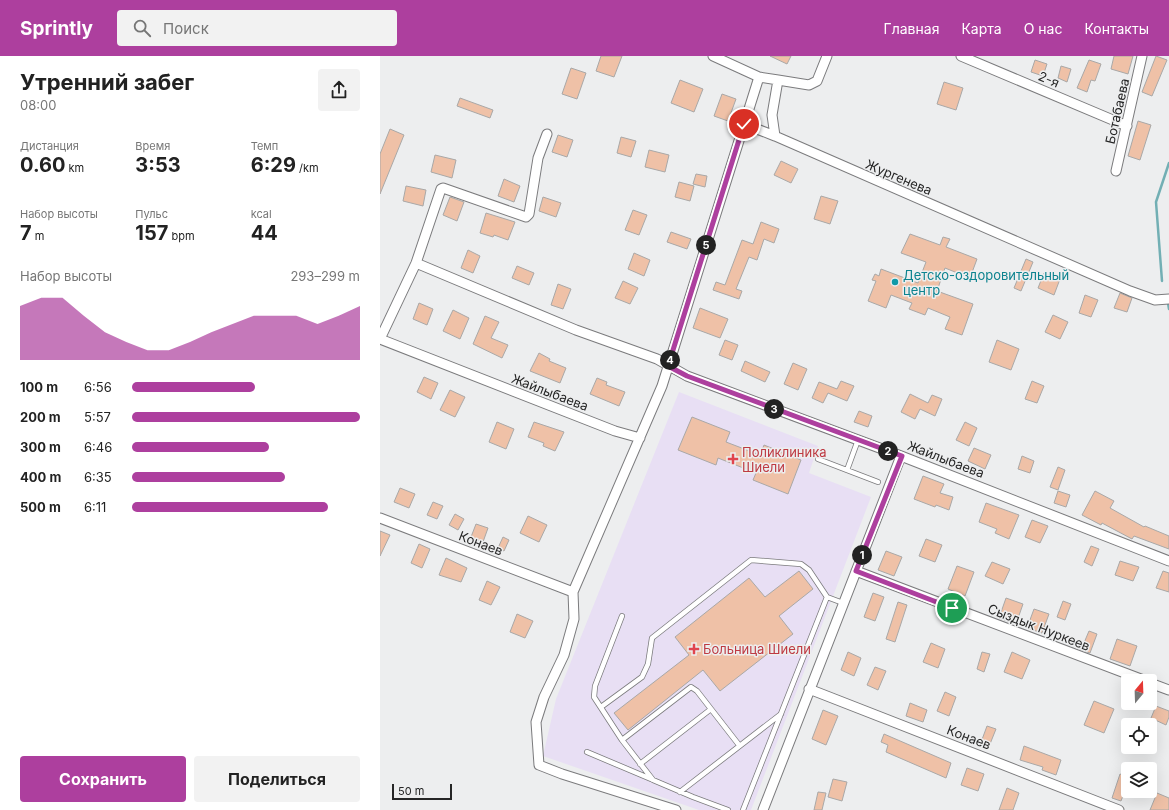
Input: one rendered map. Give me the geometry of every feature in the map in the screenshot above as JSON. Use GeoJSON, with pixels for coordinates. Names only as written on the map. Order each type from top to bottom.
{"type":"FeatureCollection","features":[{"type":"Feature","properties":{"kind":"street"},"geometry":{"type":"LineString","coordinates":[[713,56],[759,77],[810,85],[817,81],[827,56]]}},
{"type":"Feature","properties":{"kind":"street","name":"2-я"},"geometry":{"type":"LineString","coordinates":[[961,56],[1126,126]]}},
{"type":"Feature","properties":{"kind":"street","name":"Ботабаева"},"geometry":{"type":"LineString","coordinates":[[1116,171],[1142,56]]}},
{"type":"Feature","properties":{"kind":"street"},"geometry":{"type":"LineString","coordinates":[[676,810],[562,774],[539,765],[536,722],[544,697],[564,655],[574,619],[573,592],[640,438],[668,366],[759,77]]}},
{"type":"Feature","properties":{"kind":"street"},"geometry":{"type":"LineString","coordinates":[[775,136],[772,115],[778,80]]}},
{"type":"Feature","properties":{"kind":"street","name":"Жургенева"},"geometry":{"type":"LineString","coordinates":[[744,124],[775,136],[1130,291],[1155,300],[1169,299]]}},
{"type":"Feature","properties":{"kind":"street"},"geometry":{"type":"LineString","coordinates":[[380,339],[416,263],[439,195],[443,188],[526,217],[529,214],[538,158],[547,134]]}},
{"type":"Feature","properties":{"kind":"street","name":"Жайлыбаева"},"geometry":{"type":"LineString","coordinates":[[416,263],[576,330],[657,359],[687,376],[902,456],[1169,562]]}},
{"type":"Feature","properties":{"kind":"street","name":"Жайлыбаева"},"geometry":{"type":"LineString","coordinates":[[380,339],[608,428],[640,438]]}},
{"type":"Feature","properties":{"kind":"street"},"geometry":{"type":"LineString","coordinates":[[762,810],[902,456]]}},
{"type":"Feature","properties":{"kind":"street","name":"Конаев"},"geometry":{"type":"LineString","coordinates":[[380,518],[573,592]]}},
{"type":"Feature","properties":{"kind":"street","name":"Сыздык Нуркеев"},"geometry":{"type":"LineString","coordinates":[[856,571],[1128,674]]}},
{"type":"Feature","properties":{"kind":"street"},"geometry":{"type":"LineString","coordinates":[[1157,686],[1169,690]]}},
{"type":"Feature","properties":{"kind":"street","name":"Конаев"},"geometry":{"type":"LineString","coordinates":[[809,689],[1119,810]]}},
{"type":"Feature","properties":{"kind":"lane"},"geometry":{"type":"LineString","coordinates":[[847,470],[858,440]]}},
{"type":"Feature","properties":{"kind":"lane"},"geometry":{"type":"LineString","coordinates":[[818,459],[878,482]]}},
{"type":"Feature","properties":{"kind":"lane"},"geometry":{"type":"LineString","coordinates":[[601,707],[642,677],[648,664],[652,638],[751,560],[801,564],[809,570],[827,597],[843,603]]}},
{"type":"Feature","properties":{"kind":"lane"},"geometry":{"type":"LineString","coordinates":[[743,810],[827,597]]}},
{"type":"Feature","properties":{"kind":"lane"},"geometry":{"type":"LineString","coordinates":[[622,616],[595,686],[594,697],[622,740],[653,780]]}},
{"type":"Feature","properties":{"kind":"lane"},"geometry":{"type":"LineString","coordinates":[[622,740],[691,687],[697,691],[740,745]]}},
{"type":"Feature","properties":{"kind":"lane"},"geometry":{"type":"LineString","coordinates":[[640,764],[711,709]]}},
{"type":"Feature","properties":{"kind":"lane"},"geometry":{"type":"LineString","coordinates":[[680,792],[782,713]]}},
{"type":"Feature","properties":{"kind":"lane"},"geometry":{"type":"LineString","coordinates":[[587,752],[680,792],[728,810]]}},
{"type":"Feature","properties":{"kind":"shaded area","name":"Больница Шиели"},"geometry":{"type":"Polygon","coordinates":[[[679,392],[818,446],[809,473],[871,497],[751,810],[699,810],[543,756],[556,699],[679,392]]]}},
{"type":"Feature","properties":{"kind":"building"},"geometry":{"type":"Polygon","coordinates":[[[601,56],[622,56],[614,77],[596,71],[601,56]]]}},
{"type":"Feature","properties":{"kind":"building"},"geometry":{"type":"Polygon","coordinates":[[[770,56],[791,56],[787,64],[770,56]]]}},
{"type":"Feature","properties":{"kind":"building"},"geometry":{"type":"Polygon","coordinates":[[[1114,56],[1133,56],[1128,74],[1111,69],[1114,56]]]}},
{"type":"Feature","properties":{"kind":"building"},"geometry":{"type":"Polygon","coordinates":[[[1156,56],[1167,60],[1152,96],[1142,92],[1156,56]]]}},
{"type":"Feature","properties":{"kind":"building"},"geometry":{"type":"Polygon","coordinates":[[[1035,60],[1047,64],[1043,76],[1031,72],[1035,60]]]}},
{"type":"Feature","properties":{"kind":"building"},"geometry":{"type":"Polygon","coordinates":[[[1089,60],[1101,64],[1095,81],[1091,80],[1087,92],[1077,88],[1089,60]]]}},
{"type":"Feature","properties":{"kind":"building"},"geometry":{"type":"Polygon","coordinates":[[[1061,66],[1071,69],[1067,82],[1058,78],[1061,66]]]}},
{"type":"Feature","properties":{"kind":"building"},"geometry":{"type":"Polygon","coordinates":[[[571,68],[586,73],[577,99],[562,94],[571,68]]]}},
{"type":"Feature","properties":{"kind":"building"},"geometry":{"type":"Polygon","coordinates":[[[680,80],[703,89],[694,112],[671,103],[680,80]]]}},
{"type":"Feature","properties":{"kind":"building"},"geometry":{"type":"Polygon","coordinates":[[[944,82],[963,88],[956,110],[937,104],[944,82]]]}},
{"type":"Feature","properties":{"kind":"building"},"geometry":{"type":"Polygon","coordinates":[[[722,94],[736,99],[728,121],[714,116],[722,94]]]}},
{"type":"Feature","properties":{"kind":"building"},"geometry":{"type":"Polygon","coordinates":[[[460,98],[493,110],[490,118],[457,106],[460,98]]]}},
{"type":"Feature","properties":{"kind":"building"},"geometry":{"type":"Polygon","coordinates":[[[1138,121],[1151,125],[1140,160],[1128,156],[1138,121]]]}},
{"type":"Feature","properties":{"kind":"building"},"geometry":{"type":"Polygon","coordinates":[[[390,129],[404,135],[380,194],[380,154],[390,129]]]}},
{"type":"Feature","properties":{"kind":"building"},"geometry":{"type":"Polygon","coordinates":[[[558,135],[573,140],[567,157],[552,152],[558,135]]]}},
{"type":"Feature","properties":{"kind":"building"},"geometry":{"type":"Polygon","coordinates":[[[621,137],[636,141],[631,157],[617,153],[621,137]]]}},
{"type":"Feature","properties":{"kind":"building"},"geometry":{"type":"Polygon","coordinates":[[[649,150],[669,155],[665,172],[645,167],[649,150]]]}},
{"type":"Feature","properties":{"kind":"building"},"geometry":{"type":"Polygon","coordinates":[[[435,155],[456,160],[452,178],[431,172],[435,155]]]}},
{"type":"Feature","properties":{"kind":"building"},"geometry":{"type":"Polygon","coordinates":[[[781,161],[798,169],[791,183],[774,175],[781,161]]]}},
{"type":"Feature","properties":{"kind":"building"},"geometry":{"type":"Polygon","coordinates":[[[696,174],[707,176],[705,187],[693,184],[696,174]]]}},
{"type":"Feature","properties":{"kind":"building"},"geometry":{"type":"Polygon","coordinates":[[[504,179],[520,186],[514,202],[498,196],[504,179]]]}},
{"type":"Feature","properties":{"kind":"building"},"geometry":{"type":"Polygon","coordinates":[[[679,182],[694,186],[690,201],[675,197],[679,182]]]}},
{"type":"Feature","properties":{"kind":"building"},"geometry":{"type":"Polygon","coordinates":[[[406,186],[426,190],[423,206],[403,201],[406,186]]]}},
{"type":"Feature","properties":{"kind":"building"},"geometry":{"type":"Polygon","coordinates":[[[821,196],[838,201],[830,224],[814,219],[821,196]]]}},
{"type":"Feature","properties":{"kind":"building"},"geometry":{"type":"Polygon","coordinates":[[[450,197],[464,202],[457,221],[443,215],[450,197]]]}},
{"type":"Feature","properties":{"kind":"building"},"geometry":{"type":"Polygon","coordinates":[[[543,197],[561,203],[556,217],[539,211],[543,197]]]}},
{"type":"Feature","properties":{"kind":"building"},"geometry":{"type":"Polygon","coordinates":[[[633,210],[647,215],[639,235],[625,230],[633,210]]]}},
{"type":"Feature","properties":{"kind":"building"},"geometry":{"type":"Polygon","coordinates":[[[486,213],[515,222],[508,240],[494,235],[493,237],[480,233],[486,213]]]}},
{"type":"Feature","properties":{"kind":"building"},"geometry":{"type":"Polygon","coordinates":[[[761,222],[779,229],[774,243],[764,239],[757,260],[749,257],[736,289],[742,291],[739,299],[713,290],[716,282],[725,285],[742,240],[753,244],[761,222]]]}},
{"type":"Feature","properties":{"kind":"building"},"geometry":{"type":"Polygon","coordinates":[[[671,232],[691,239],[687,249],[667,242],[671,232]]]}},
{"type":"Feature","properties":{"kind":"building","name":"Детско-оздоровительный центр"},"geometry":{"type":"Polygon","coordinates":[[[910,234],[940,245],[943,237],[950,239],[946,247],[977,259],[970,278],[945,268],[937,291],[973,304],[962,335],[945,329],[950,317],[928,308],[925,315],[909,309],[912,303],[891,295],[886,308],[868,301],[876,281],[872,280],[875,274],[879,276],[881,269],[918,283],[926,262],[901,253],[910,234]]]}},
{"type":"Feature","properties":{"kind":"building"},"geometry":{"type":"Polygon","coordinates":[[[468,250],[480,256],[473,273],[461,268],[468,250]]]}},
{"type":"Feature","properties":{"kind":"building"},"geometry":{"type":"Polygon","coordinates":[[[634,253],[650,260],[644,276],[628,269],[634,253]]]}},
{"type":"Feature","properties":{"kind":"building"},"geometry":{"type":"Polygon","coordinates":[[[1026,259],[1033,262],[1021,291],[1014,288],[1026,259]]]}},
{"type":"Feature","properties":{"kind":"building"},"geometry":{"type":"Polygon","coordinates":[[[517,266],[534,273],[529,285],[512,278],[517,266]]]}},
{"type":"Feature","properties":{"kind":"building"},"geometry":{"type":"Polygon","coordinates":[[[1044,273],[1060,279],[1054,295],[1038,288],[1044,273]]]}},
{"type":"Feature","properties":{"kind":"building"},"geometry":{"type":"Polygon","coordinates":[[[623,281],[638,288],[630,304],[615,298],[623,281]]]}},
{"type":"Feature","properties":{"kind":"building"},"geometry":{"type":"Polygon","coordinates":[[[558,284],[571,289],[563,309],[551,305],[558,284]]]}},
{"type":"Feature","properties":{"kind":"building"},"geometry":{"type":"Polygon","coordinates":[[[1120,293],[1132,298],[1127,312],[1114,308],[1120,293]]]}},
{"type":"Feature","properties":{"kind":"building"},"geometry":{"type":"Polygon","coordinates":[[[1085,295],[1098,300],[1091,317],[1079,313],[1085,295]]]}},
{"type":"Feature","properties":{"kind":"building"},"geometry":{"type":"Polygon","coordinates":[[[419,303],[433,309],[427,325],[413,319],[419,303]]]}},
{"type":"Feature","properties":{"kind":"building"},"geometry":{"type":"Polygon","coordinates":[[[700,308],[728,319],[720,338],[693,328],[700,308]]]}},
{"type":"Feature","properties":{"kind":"building"},"geometry":{"type":"Polygon","coordinates":[[[453,310],[469,318],[460,339],[443,331],[453,310]]]}},
{"type":"Feature","properties":{"kind":"building"},"geometry":{"type":"Polygon","coordinates":[[[1053,315],[1068,322],[1060,339],[1045,332],[1053,315]]]}},
{"type":"Feature","properties":{"kind":"building"},"geometry":{"type":"Polygon","coordinates":[[[485,316],[499,322],[491,338],[508,345],[502,358],[473,344],[485,316]]]}},
{"type":"Feature","properties":{"kind":"building"},"geometry":{"type":"Polygon","coordinates":[[[725,340],[738,345],[732,360],[719,355],[725,340]]]}},
{"type":"Feature","properties":{"kind":"building"},"geometry":{"type":"Polygon","coordinates":[[[997,340],[1019,349],[1011,370],[989,362],[997,340]]]}},
{"type":"Feature","properties":{"kind":"building"},"geometry":{"type":"Polygon","coordinates":[[[539,353],[550,359],[549,361],[566,368],[560,383],[530,371],[539,353]]]}},
{"type":"Feature","properties":{"kind":"building"},"geometry":{"type":"Polygon","coordinates":[[[745,361],[770,372],[765,382],[741,371],[745,361]]]}},
{"type":"Feature","properties":{"kind":"building"},"geometry":{"type":"Polygon","coordinates":[[[793,363],[807,369],[798,390],[784,384],[793,363]]]}},
{"type":"Feature","properties":{"kind":"building"},"geometry":{"type":"Polygon","coordinates":[[[424,377],[438,383],[431,399],[417,392],[424,377]]]}},
{"type":"Feature","properties":{"kind":"building"},"geometry":{"type":"Polygon","coordinates":[[[597,378],[607,382],[606,385],[625,392],[619,406],[590,394],[597,378]]]}},
{"type":"Feature","properties":{"kind":"building"},"geometry":{"type":"Polygon","coordinates":[[[841,381],[854,386],[847,401],[828,393],[823,403],[812,398],[819,382],[837,389],[841,381]]]}},
{"type":"Feature","properties":{"kind":"building"},"geometry":{"type":"Polygon","coordinates":[[[1032,381],[1044,386],[1037,403],[1025,399],[1032,381]]]}},
{"type":"Feature","properties":{"kind":"building"},"geometry":{"type":"Polygon","coordinates":[[[450,390],[465,397],[455,417],[440,410],[450,390]]]}},
{"type":"Feature","properties":{"kind":"building"},"geometry":{"type":"Polygon","coordinates":[[[910,394],[928,403],[932,395],[942,399],[935,416],[920,409],[915,419],[901,412],[910,394]]]}},
{"type":"Feature","properties":{"kind":"building"},"geometry":{"type":"Polygon","coordinates":[[[859,411],[872,416],[868,427],[854,422],[859,411]]]}},
{"type":"Feature","properties":{"kind":"building","name":"Поликлиника Шиели"},"geometry":{"type":"Polygon","coordinates":[[[692,417],[730,432],[726,442],[760,455],[764,445],[801,460],[788,494],[753,480],[756,473],[718,458],[716,465],[678,450],[692,417]]]}},
{"type":"Feature","properties":{"kind":"building"},"geometry":{"type":"Polygon","coordinates":[[[497,422],[514,429],[506,449],[489,442],[497,422]]]}},
{"type":"Feature","properties":{"kind":"building"},"geometry":{"type":"Polygon","coordinates":[[[534,422],[564,432],[555,451],[543,446],[544,443],[528,437],[534,422]]]}},
{"type":"Feature","properties":{"kind":"building"},"geometry":{"type":"Polygon","coordinates":[[[965,422],[977,428],[969,446],[956,440],[965,422]]]}},
{"type":"Feature","properties":{"kind":"building"},"geometry":{"type":"Polygon","coordinates":[[[974,448],[991,455],[985,469],[968,461],[974,448]]]}},
{"type":"Feature","properties":{"kind":"building"},"geometry":{"type":"Polygon","coordinates":[[[1022,456],[1034,461],[1030,473],[1018,469],[1022,456]]]}},
{"type":"Feature","properties":{"kind":"building"},"geometry":{"type":"Polygon","coordinates":[[[1058,467],[1065,470],[1058,490],[1050,487],[1058,467]]]}},
{"type":"Feature","properties":{"kind":"building"},"geometry":{"type":"Polygon","coordinates":[[[923,476],[944,484],[940,493],[953,497],[949,510],[936,505],[935,507],[914,499],[923,476]]]}},
{"type":"Feature","properties":{"kind":"building"},"geometry":{"type":"Polygon","coordinates":[[[400,488],[415,494],[409,508],[394,502],[400,488]]]}},
{"type":"Feature","properties":{"kind":"building"},"geometry":{"type":"Polygon","coordinates":[[[1058,491],[1070,495],[1066,507],[1054,503],[1058,491]]]}},
{"type":"Feature","properties":{"kind":"building"},"geometry":{"type":"Polygon","coordinates":[[[1095,491],[1114,501],[1110,508],[1144,527],[1145,526],[1169,536],[1169,549],[1134,536],[1132,539],[1102,523],[1101,525],[1082,515],[1095,491]]]}},
{"type":"Feature","properties":{"kind":"building"},"geometry":{"type":"Polygon","coordinates":[[[433,502],[443,506],[437,519],[427,515],[433,502]]]}},
{"type":"Feature","properties":{"kind":"building"},"geometry":{"type":"Polygon","coordinates":[[[986,503],[1019,515],[1009,539],[995,533],[997,529],[979,522],[986,503]]]}},
{"type":"Feature","properties":{"kind":"building"},"geometry":{"type":"Polygon","coordinates":[[[455,514],[464,519],[458,530],[449,525],[455,514]]]}},
{"type":"Feature","properties":{"kind":"building"},"geometry":{"type":"Polygon","coordinates":[[[528,516],[547,525],[539,542],[520,533],[528,516]]]}},
{"type":"Feature","properties":{"kind":"building"},"geometry":{"type":"Polygon","coordinates":[[[1032,520],[1048,526],[1040,543],[1025,537],[1032,520]]]}},
{"type":"Feature","properties":{"kind":"building"},"geometry":{"type":"Polygon","coordinates":[[[476,524],[488,528],[483,542],[471,537],[476,524]]]}},
{"type":"Feature","properties":{"kind":"building"},"geometry":{"type":"Polygon","coordinates":[[[380,531],[390,535],[380,556],[380,531]]]}},
{"type":"Feature","properties":{"kind":"building"},"geometry":{"type":"Polygon","coordinates":[[[503,537],[509,540],[504,551],[498,548],[503,537]]]}},
{"type":"Feature","properties":{"kind":"building"},"geometry":{"type":"Polygon","coordinates":[[[926,539],[942,545],[935,562],[919,556],[926,539]]]}},
{"type":"Feature","properties":{"kind":"building"},"geometry":{"type":"Polygon","coordinates":[[[419,544],[430,549],[422,568],[411,563],[419,544]]]}},
{"type":"Feature","properties":{"kind":"building"},"geometry":{"type":"Polygon","coordinates":[[[1091,546],[1099,549],[1092,566],[1084,562],[1091,546]]]}},
{"type":"Feature","properties":{"kind":"building"},"geometry":{"type":"Polygon","coordinates":[[[886,551],[902,557],[894,576],[878,570],[886,551]]]}},
{"type":"Feature","properties":{"kind":"building"},"geometry":{"type":"Polygon","coordinates":[[[446,558],[467,568],[461,582],[439,575],[446,558]]]}},
{"type":"Feature","properties":{"kind":"building"},"geometry":{"type":"Polygon","coordinates":[[[1120,561],[1139,567],[1133,581],[1115,575],[1120,561]]]}},
{"type":"Feature","properties":{"kind":"building"},"geometry":{"type":"Polygon","coordinates":[[[992,562],[1010,569],[1003,584],[985,576],[992,562]]]}},
{"type":"Feature","properties":{"kind":"building"},"geometry":{"type":"Polygon","coordinates":[[[957,566],[974,572],[965,596],[948,589],[957,566]]]}},
{"type":"Feature","properties":{"kind":"building","name":"Больница Шиели"},"geometry":{"type":"Polygon","coordinates":[[[799,571],[813,589],[779,616],[793,634],[720,691],[703,670],[628,730],[614,713],[689,655],[675,637],[749,578],[765,597],[799,571]]]}},
{"type":"Feature","properties":{"kind":"building"},"geometry":{"type":"Polygon","coordinates":[[[1163,571],[1169,573],[1169,592],[1156,588],[1163,571]]]}},
{"type":"Feature","properties":{"kind":"building"},"geometry":{"type":"Polygon","coordinates":[[[487,581],[500,587],[491,605],[479,600],[487,581]]]}},
{"type":"Feature","properties":{"kind":"building"},"geometry":{"type":"Polygon","coordinates":[[[873,593],[884,597],[875,621],[864,617],[873,593]]]}},
{"type":"Feature","properties":{"kind":"building"},"geometry":{"type":"Polygon","coordinates":[[[1006,598],[1023,604],[1016,624],[999,618],[1006,598]]]}},
{"type":"Feature","properties":{"kind":"building"},"geometry":{"type":"Polygon","coordinates":[[[1063,601],[1071,604],[1065,620],[1057,617],[1063,601]]]}},
{"type":"Feature","properties":{"kind":"building"},"geometry":{"type":"Polygon","coordinates":[[[898,602],[907,605],[895,642],[886,639],[898,602]]]}},
{"type":"Feature","properties":{"kind":"building"},"geometry":{"type":"Polygon","coordinates":[[[1034,609],[1049,614],[1042,633],[1027,628],[1034,609]]]}},
{"type":"Feature","properties":{"kind":"building"},"geometry":{"type":"Polygon","coordinates":[[[517,614],[533,621],[525,638],[510,632],[517,614]]]}},
{"type":"Feature","properties":{"kind":"building"},"geometry":{"type":"Polygon","coordinates":[[[1089,631],[1097,634],[1090,653],[1081,650],[1089,631]]]}},
{"type":"Feature","properties":{"kind":"building"},"geometry":{"type":"Polygon","coordinates":[[[1117,639],[1137,646],[1130,666],[1110,659],[1117,639]]]}},
{"type":"Feature","properties":{"kind":"building"},"geometry":{"type":"Polygon","coordinates":[[[931,643],[945,649],[938,668],[923,662],[931,643]]]}},
{"type":"Feature","properties":{"kind":"building"},"geometry":{"type":"Polygon","coordinates":[[[848,652],[861,658],[854,676],[841,670],[848,652]]]}},
{"type":"Feature","properties":{"kind":"building"},"geometry":{"type":"Polygon","coordinates":[[[982,652],[990,654],[984,672],[977,669],[982,652]]]}},
{"type":"Feature","properties":{"kind":"building"},"geometry":{"type":"Polygon","coordinates":[[[1012,652],[1030,660],[1022,679],[1004,672],[1012,652]]]}},
{"type":"Feature","properties":{"kind":"building"},"geometry":{"type":"Polygon","coordinates":[[[875,667],[886,671],[878,690],[867,685],[875,667]]]}},
{"type":"Feature","properties":{"kind":"building"},"geometry":{"type":"Polygon","coordinates":[[[945,692],[956,697],[949,716],[937,711],[945,692]]]}},
{"type":"Feature","properties":{"kind":"building"},"geometry":{"type":"Polygon","coordinates":[[[1094,701],[1114,709],[1104,733],[1084,725],[1094,701]]]}},
{"type":"Feature","properties":{"kind":"building"},"geometry":{"type":"Polygon","coordinates":[[[910,703],[927,710],[923,722],[906,716],[910,703]]]}},
{"type":"Feature","properties":{"kind":"building"},"geometry":{"type":"Polygon","coordinates":[[[1157,706],[1169,711],[1169,717],[1166,725],[1157,721],[1157,718],[1151,718],[1154,710],[1157,710],[1157,706]]]}},
{"type":"Feature","properties":{"kind":"building"},"geometry":{"type":"Polygon","coordinates":[[[823,710],[838,716],[826,745],[812,739],[823,710]]]}},
{"type":"Feature","properties":{"kind":"building"},"geometry":{"type":"Polygon","coordinates":[[[987,726],[996,729],[988,749],[980,745],[987,726]]]}},
{"type":"Feature","properties":{"kind":"building"},"geometry":{"type":"Polygon","coordinates":[[[884,734],[951,763],[946,778],[886,752],[888,745],[881,742],[884,734]]]}},
{"type":"Feature","properties":{"kind":"building"},"geometry":{"type":"Polygon","coordinates":[[[1024,746],[1061,760],[1056,775],[1042,770],[1043,767],[1020,760],[1024,746]]]}},
{"type":"Feature","properties":{"kind":"building"},"geometry":{"type":"Polygon","coordinates":[[[967,768],[984,774],[978,791],[961,785],[967,768]]]}},
{"type":"Feature","properties":{"kind":"building"},"geometry":{"type":"Polygon","coordinates":[[[1120,774],[1122,798],[1121,801],[1112,798],[1120,774]]]}},
{"type":"Feature","properties":{"kind":"building"},"geometry":{"type":"Polygon","coordinates":[[[833,779],[847,782],[842,801],[828,797],[833,779]]]}},
{"type":"Feature","properties":{"kind":"building"},"geometry":{"type":"Polygon","coordinates":[[[1007,788],[1019,793],[1013,810],[999,810],[1007,788]]]}},
{"type":"Feature","properties":{"kind":"building"},"geometry":{"type":"Polygon","coordinates":[[[818,792],[826,793],[822,810],[814,810],[818,792]]]}},
{"type":"Feature","properties":{"kind":"building"},"geometry":{"type":"Polygon","coordinates":[[[1157,793],[1169,798],[1169,810],[1150,810],[1155,798],[1157,798],[1157,793]]]}},
{"type":"Feature","properties":{"kind":"waterway"},"geometry":{"type":"LineString","coordinates":[[1162,281],[1156,202],[1169,163]]}},
{"type":"Feature","properties":{"kind":"waterway"},"geometry":{"type":"LineString","coordinates":[[1168,303],[1169,309]]}},
{"type":"Feature","properties":{"kind":"place","name":"Детско-оздоровительный центр"},"geometry":{"type":"Point","coordinates":[895,282]}},
{"type":"Feature","properties":{"kind":"place","name":"Поликлиника Шиели"},"geometry":{"type":"Point","coordinates":[733,459]}},
{"type":"Feature","properties":{"kind":"place","name":"Больница Шиели"},"geometry":{"type":"Point","coordinates":[694,649]}},
{"type":"Feature","properties":{"kind":"route"},"geometry":{"type":"LineString","coordinates":[[744,124],[668,366],[687,376],[902,456],[856,571],[952,608]]}}]}
